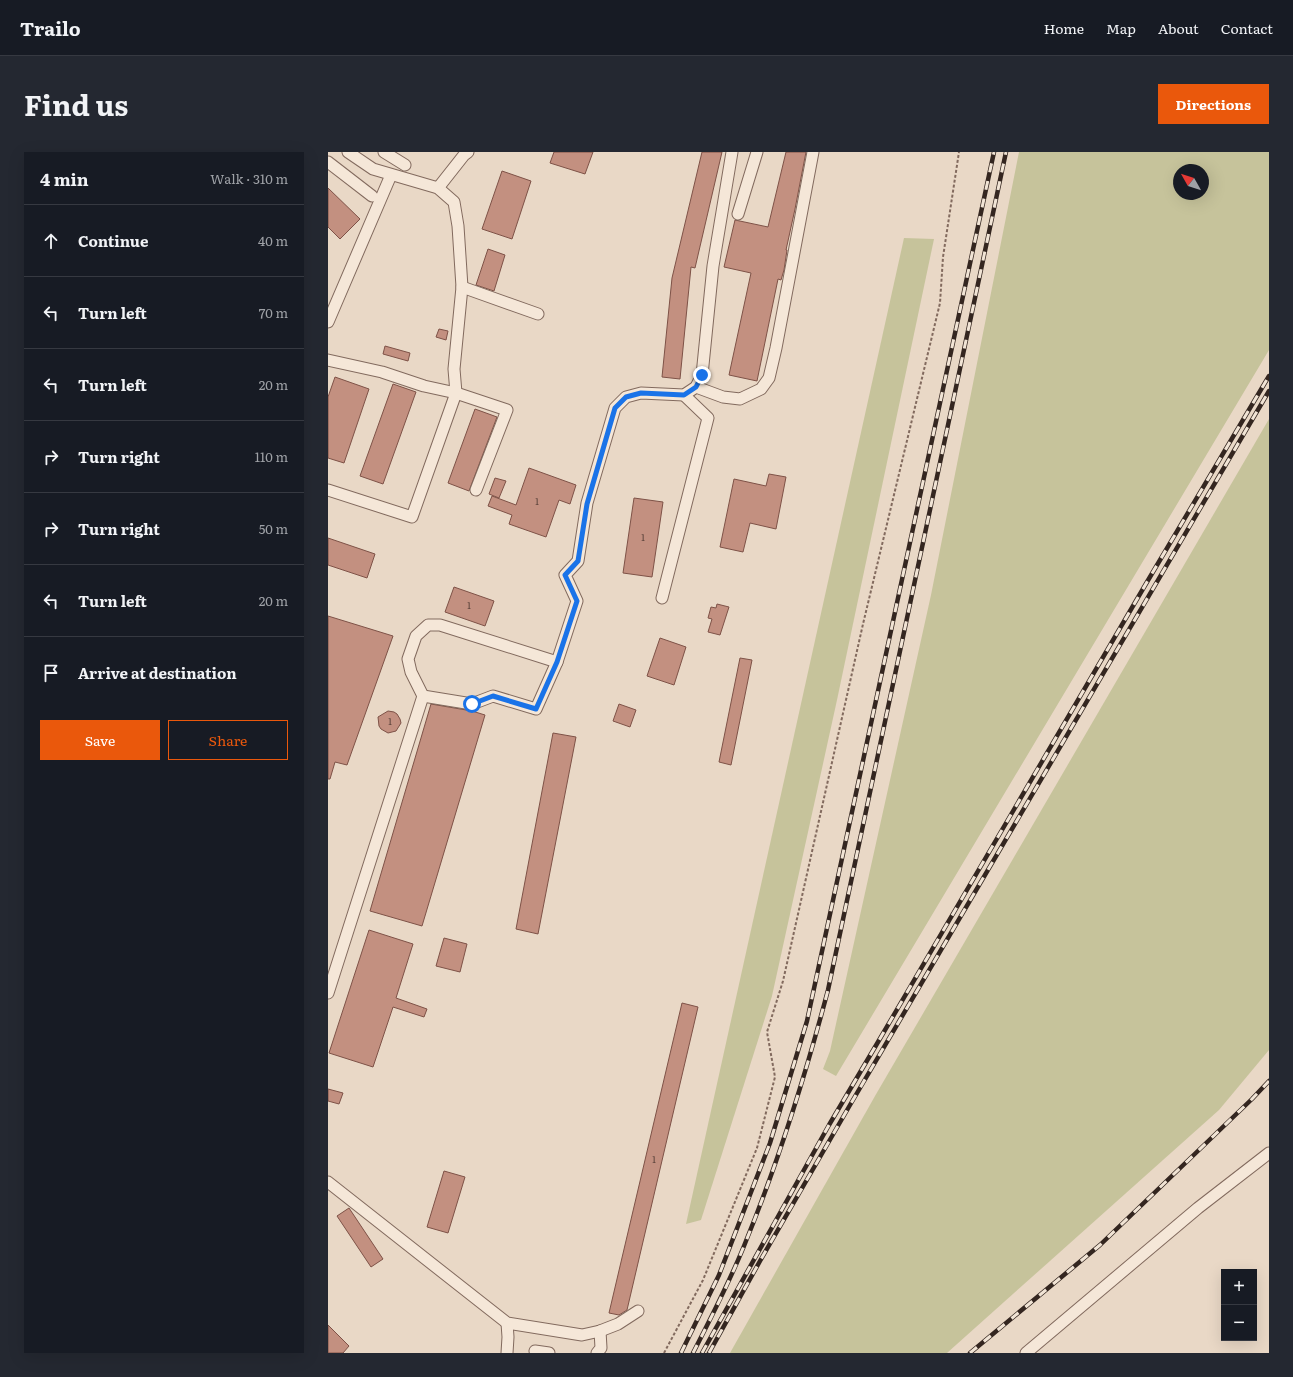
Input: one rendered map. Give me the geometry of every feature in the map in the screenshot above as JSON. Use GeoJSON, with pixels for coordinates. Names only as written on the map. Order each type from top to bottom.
{"type":"FeatureCollection","features":[{"type":"Feature","properties":{"kind":"lane"},"geometry":{"type":"LineString","coordinates":[[328,490],[412,517],[456,393],[454,369],[462,287],[458,226],[454,202],[438,188],[373,169],[348,152]]}},
{"type":"Feature","properties":{"kind":"lane"},"geometry":{"type":"LineString","coordinates":[[384,152],[405,165]]}},
{"type":"Feature","properties":{"kind":"lane"},"geometry":{"type":"LineString","coordinates":[[438,188],[468,152]]}},
{"type":"Feature","properties":{"kind":"lane"},"geometry":{"type":"LineString","coordinates":[[423,696],[472,704],[493,696],[536,709],[557,662],[577,601],[565,575],[578,561],[587,504],[615,408],[626,397],[641,393],[684,395],[696,387],[702,375],[713,266],[732,152]]}},
{"type":"Feature","properties":{"kind":"lane"},"geometry":{"type":"LineString","coordinates":[[738,214],[757,152]]}},
{"type":"Feature","properties":{"kind":"lane"},"geometry":{"type":"LineString","coordinates":[[696,387],[723,398],[740,399],[761,389],[769,378],[813,152]]}},
{"type":"Feature","properties":{"kind":"lane"},"geometry":{"type":"LineString","coordinates":[[328,162],[372,196]]}},
{"type":"Feature","properties":{"kind":"lane"},"geometry":{"type":"LineString","coordinates":[[328,322],[391,175]]}},
{"type":"Feature","properties":{"kind":"lane"},"geometry":{"type":"LineString","coordinates":[[462,287],[538,314]]}},
{"type":"Feature","properties":{"kind":"lane"},"geometry":{"type":"LineString","coordinates":[[328,360],[382,372],[424,386],[456,393],[507,410],[476,490]]}},
{"type":"Feature","properties":{"kind":"lane"},"geometry":{"type":"LineString","coordinates":[[662,598],[708,418],[684,395]]}},
{"type":"Feature","properties":{"kind":"lane"},"geometry":{"type":"LineString","coordinates":[[328,993],[423,696],[411,672],[408,659],[416,636],[428,625],[440,625],[557,662]]}},
{"type":"Feature","properties":{"kind":"lane"},"geometry":{"type":"LineString","coordinates":[[1026,1353],[1198,1208],[1269,1153]]}},
{"type":"Feature","properties":{"kind":"lane"},"geometry":{"type":"LineString","coordinates":[[328,1182],[506,1323],[582,1335],[600,1331],[618,1324],[638,1311]]}},
{"type":"Feature","properties":{"kind":"lane"},"geometry":{"type":"LineString","coordinates":[[506,1323],[508,1337],[507,1353]]}},
{"type":"Feature","properties":{"kind":"lane"},"geometry":{"type":"LineString","coordinates":[[597,1353],[601,1348],[600,1331]]}},
{"type":"Feature","properties":{"kind":"lane"},"geometry":{"type":"LineString","coordinates":[[534,1350],[549,1353]]}},
{"type":"Feature","properties":{"kind":"path"},"geometry":{"type":"LineString","coordinates":[[664,1353],[703,1280],[757,1148],[775,1077],[767,1032],[783,981],[862,624],[940,303],[943,257],[959,152]]}},
{"type":"Feature","properties":{"kind":"shaded area"},"geometry":{"type":"Polygon","coordinates":[[[1019,152],[1269,152],[1269,350],[836,1076],[823,1069],[830,1051],[931,595],[1019,152]]]}},
{"type":"Feature","properties":{"kind":"shaded area"},"geometry":{"type":"Polygon","coordinates":[[[904,238],[934,239],[837,700],[772,996],[701,1220],[686,1224],[904,238]]]}},
{"type":"Feature","properties":{"kind":"shaded area"},"geometry":{"type":"Polygon","coordinates":[[[1269,419],[1269,1050],[1219,1110],[947,1353],[730,1353],[875,1096],[1269,419]]]}},
{"type":"Feature","properties":{"kind":"building"},"geometry":{"type":"Polygon","coordinates":[[[554,152],[593,152],[585,174],[550,163],[554,152]]]}},
{"type":"Feature","properties":{"kind":"building"},"geometry":{"type":"Polygon","coordinates":[[[702,152],[722,152],[695,268],[691,267],[680,379],[662,377],[672,278],[702,152]]]}},
{"type":"Feature","properties":{"kind":"building"},"geometry":{"type":"Polygon","coordinates":[[[786,152],[806,152],[786,250],[784,270],[781,280],[778,279],[757,381],[729,375],[751,273],[724,267],[735,220],[768,227],[786,152]]]}},
{"type":"Feature","properties":{"kind":"building"},"geometry":{"type":"Polygon","coordinates":[[[502,171],[531,181],[512,239],[482,229],[502,171]]]}},
{"type":"Feature","properties":{"kind":"building"},"geometry":{"type":"Polygon","coordinates":[[[328,188],[360,219],[340,239],[328,227],[328,188]]]}},
{"type":"Feature","properties":{"kind":"building"},"geometry":{"type":"Polygon","coordinates":[[[488,249],[505,255],[494,291],[476,285],[488,249]]]}},
{"type":"Feature","properties":{"kind":"building"},"geometry":{"type":"Polygon","coordinates":[[[439,329],[448,331],[446,340],[436,337],[439,329]]]}},
{"type":"Feature","properties":{"kind":"building"},"geometry":{"type":"Polygon","coordinates":[[[385,346],[410,353],[408,361],[383,354],[385,346]]]}},
{"type":"Feature","properties":{"kind":"building"},"geometry":{"type":"Polygon","coordinates":[[[335,377],[369,389],[344,463],[328,458],[328,397],[335,377]]]}},
{"type":"Feature","properties":{"kind":"building"},"geometry":{"type":"Polygon","coordinates":[[[393,384],[416,392],[383,484],[360,476],[393,384]]]}},
{"type":"Feature","properties":{"kind":"building"},"geometry":{"type":"Polygon","coordinates":[[[475,409],[497,417],[469,491],[448,483],[475,409]]]}},
{"type":"Feature","properties":{"kind":"building"},"geometry":{"type":"Polygon","coordinates":[[[529,468],[576,485],[570,504],[559,500],[546,537],[509,524],[512,515],[488,506],[492,496],[516,505],[529,468]]]}},
{"type":"Feature","properties":{"kind":"building"},"geometry":{"type":"Polygon","coordinates":[[[769,474],[786,477],[776,529],[750,523],[743,552],[720,547],[734,479],[766,486],[769,474]]]}},
{"type":"Feature","properties":{"kind":"building"},"geometry":{"type":"Polygon","coordinates":[[[495,478],[506,481],[499,498],[489,494],[495,478]]]}},
{"type":"Feature","properties":{"kind":"building"},"geometry":{"type":"Polygon","coordinates":[[[634,498],[663,502],[652,577],[623,573],[634,498]]]}},
{"type":"Feature","properties":{"kind":"building"},"geometry":{"type":"Polygon","coordinates":[[[328,538],[375,554],[367,578],[328,565],[328,538]]]}},
{"type":"Feature","properties":{"kind":"building"},"geometry":{"type":"Polygon","coordinates":[[[454,587],[494,601],[485,626],[445,612],[454,587]]]}},
{"type":"Feature","properties":{"kind":"building"},"geometry":{"type":"Polygon","coordinates":[[[717,604],[729,607],[720,635],[708,632],[712,619],[708,618],[711,607],[716,608],[717,604]]]}},
{"type":"Feature","properties":{"kind":"building"},"geometry":{"type":"Polygon","coordinates":[[[328,616],[393,636],[347,765],[335,762],[330,779],[328,779],[328,616]]]}},
{"type":"Feature","properties":{"kind":"building"},"geometry":{"type":"Polygon","coordinates":[[[660,638],[686,647],[674,685],[647,676],[660,638]]]}},
{"type":"Feature","properties":{"kind":"building"},"geometry":{"type":"Polygon","coordinates":[[[740,658],[752,660],[731,765],[719,762],[740,658]]]}},
{"type":"Feature","properties":{"kind":"building"},"geometry":{"type":"Polygon","coordinates":[[[431,704],[472,711],[485,715],[422,926],[370,911],[431,704]]]}},
{"type":"Feature","properties":{"kind":"building"},"geometry":{"type":"Polygon","coordinates":[[[619,704],[636,710],[630,727],[613,721],[619,704]]]}},
{"type":"Feature","properties":{"kind":"building"},"geometry":{"type":"Polygon","coordinates":[[[388,711],[397,714],[401,723],[396,731],[388,733],[379,726],[378,717],[388,711]]]}},
{"type":"Feature","properties":{"kind":"building"},"geometry":{"type":"Polygon","coordinates":[[[553,733],[576,737],[538,934],[516,929],[553,733]]]}},
{"type":"Feature","properties":{"kind":"building"},"geometry":{"type":"Polygon","coordinates":[[[369,930],[413,944],[396,998],[427,1009],[424,1017],[393,1007],[373,1067],[329,1053],[369,930]]]}},
{"type":"Feature","properties":{"kind":"building"},"geometry":{"type":"Polygon","coordinates":[[[444,938],[467,944],[460,972],[436,966],[444,938]]]}},
{"type":"Feature","properties":{"kind":"building"},"geometry":{"type":"Polygon","coordinates":[[[682,1003],[698,1007],[627,1310],[619,1315],[609,1313],[682,1003]]]}},
{"type":"Feature","properties":{"kind":"building"},"geometry":{"type":"Polygon","coordinates":[[[328,1089],[343,1093],[339,1104],[328,1101],[328,1089]]]}},
{"type":"Feature","properties":{"kind":"building"},"geometry":{"type":"Polygon","coordinates":[[[444,1171],[465,1177],[448,1233],[427,1227],[444,1171]]]}},
{"type":"Feature","properties":{"kind":"building"},"geometry":{"type":"Polygon","coordinates":[[[349,1208],[383,1259],[371,1267],[337,1216],[349,1208]]]}},
{"type":"Feature","properties":{"kind":"building"},"geometry":{"type":"Polygon","coordinates":[[[328,1325],[349,1346],[343,1353],[328,1353],[328,1325]]]}},
{"type":"Feature","properties":{"kind":"railway"},"geometry":{"type":"LineString","coordinates":[[681,1353],[719,1275],[770,1143],[807,1021],[994,152]]}},
{"type":"Feature","properties":{"kind":"railway"},"geometry":{"type":"LineString","coordinates":[[693,1353],[713,1314],[744,1246],[768,1183],[810,1055],[828,990],[1006,152]]}},
{"type":"Feature","properties":{"kind":"railway"},"geometry":{"type":"LineString","coordinates":[[702,1353],[829,1125],[1269,376]]}},
{"type":"Feature","properties":{"kind":"railway"},"geometry":{"type":"LineString","coordinates":[[709,1353],[850,1105],[1269,391]]}},
{"type":"Feature","properties":{"kind":"railway"},"geometry":{"type":"LineString","coordinates":[[970,1353],[1100,1245],[1269,1081]]}},
{"type":"Feature","properties":{"kind":"route"},"geometry":{"type":"LineString","coordinates":[[472,704],[493,696],[536,709],[557,662],[577,601],[565,575],[578,561],[587,504],[615,408],[626,397],[641,393],[684,395],[696,387],[702,375]]}}]}
